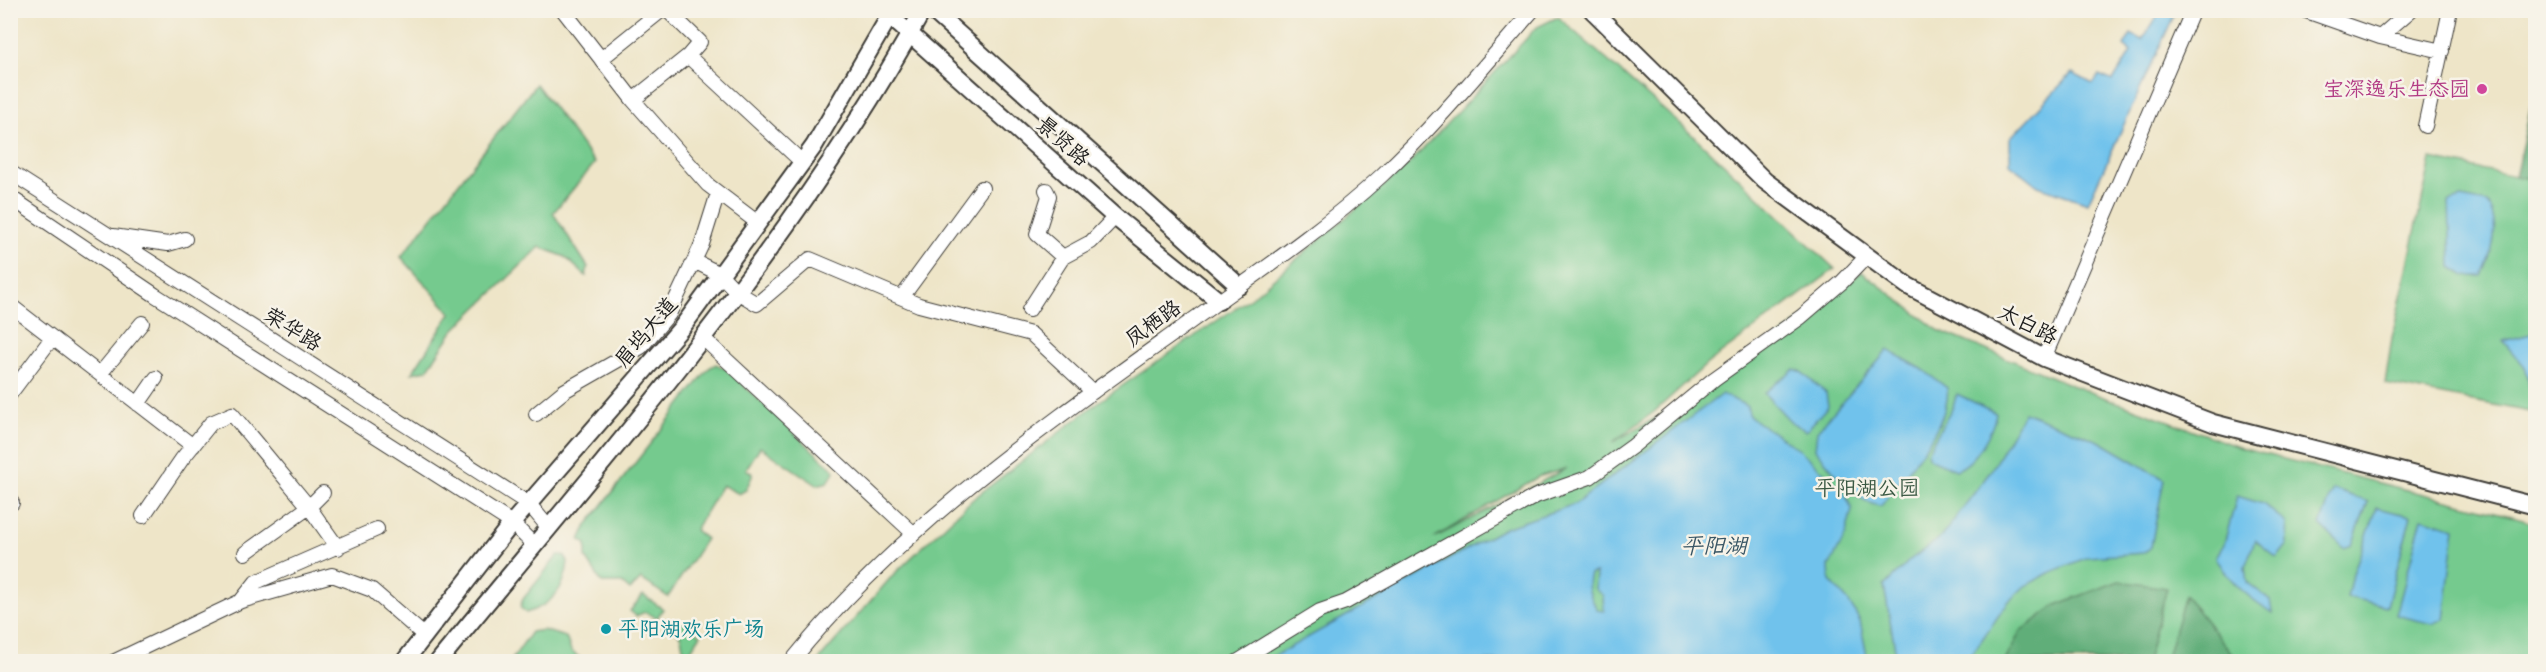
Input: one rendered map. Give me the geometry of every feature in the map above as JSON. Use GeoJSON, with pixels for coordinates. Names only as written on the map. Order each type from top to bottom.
{"type":"FeatureCollection","features":[{"type":"Feature","properties":{"kind":"main road"},"geometry":{"type":"LineString","coordinates":[[438,662],[704,339],[830,163],[923,10]]}},
{"type":"Feature","properties":{"kind":"main road","name":"景贤路"},"geometry":{"type":"LineString","coordinates":[[932,10],[1239,286]]}},
{"type":"Feature","properties":{"kind":"main road","name":"太白路"},"geometry":{"type":"LineString","coordinates":[[1592,10],[1765,181],[1908,286],[2044,358],[2213,423],[2535,506]]}},
{"type":"Feature","properties":{"kind":"main road","name":"景贤路"},"geometry":{"type":"LineString","coordinates":[[888,12],[909,36],[1115,217],[1219,301]]}},
{"type":"Feature","properties":{"kind":"main road","name":"眉坞大道"},"geometry":{"type":"LineString","coordinates":[[404,662],[512,523],[683,326],[802,162],[888,12]]}},
{"type":"Feature","properties":{"kind":"street"},"geometry":{"type":"LineString","coordinates":[[563,10],[633,100],[708,185],[758,223]]}},
{"type":"Feature","properties":{"kind":"street"},"geometry":{"type":"LineString","coordinates":[[601,59],[662,10]]}},
{"type":"Feature","properties":{"kind":"street"},"geometry":{"type":"LineString","coordinates":[[633,100],[688,56],[700,42],[667,10]]}},
{"type":"Feature","properties":{"kind":"street","name":"凤栖路"},"geometry":{"type":"LineString","coordinates":[[792,662],[813,635],[913,533],[1010,452],[1219,301],[1381,176],[1463,90],[1533,10]]}},
{"type":"Feature","properties":{"kind":"street"},"geometry":{"type":"LineString","coordinates":[[2044,358],[2193,10]]}},
{"type":"Feature","properties":{"kind":"street"},"geometry":{"type":"LineString","coordinates":[[2303,10],[2380,37],[2442,51]]}},
{"type":"Feature","properties":{"kind":"street"},"geometry":{"type":"LineString","coordinates":[[2380,37],[2411,10]]}},
{"type":"Feature","properties":{"kind":"street"},"geometry":{"type":"LineString","coordinates":[[2425,126],[2450,10]]}},
{"type":"Feature","properties":{"kind":"street"},"geometry":{"type":"LineString","coordinates":[[688,56],[802,162]]}},
{"type":"Feature","properties":{"kind":"street","name":"荣华路"},"geometry":{"type":"LineString","coordinates":[[10,172],[529,504],[548,527]]}},
{"type":"Feature","properties":{"kind":"street"},"geometry":{"type":"LineString","coordinates":[[902,297],[982,188]]}},
{"type":"Feature","properties":{"kind":"street"},"geometry":{"type":"LineString","coordinates":[[1046,190],[1049,196],[1037,234],[1064,257]]}},
{"type":"Feature","properties":{"kind":"street"},"geometry":{"type":"LineString","coordinates":[[536,414],[564,391],[641,347],[669,314],[694,261],[718,193]]}},
{"type":"Feature","properties":{"kind":"street"},"geometry":{"type":"LineString","coordinates":[[10,198],[155,295],[512,523],[534,545]]}},
{"type":"Feature","properties":{"kind":"street"},"geometry":{"type":"LineString","coordinates":[[1029,309],[1064,257],[1091,242],[1115,217]]}},
{"type":"Feature","properties":{"kind":"street"},"geometry":{"type":"LineString","coordinates":[[106,234],[168,244],[185,239]]}},
{"type":"Feature","properties":{"kind":"street"},"geometry":{"type":"LineString","coordinates":[[1237,662],[1320,611],[1346,602],[1536,496],[1590,477],[1633,446],[1714,379],[1801,317],[1842,282],[1867,256]]}},
{"type":"Feature","properties":{"kind":"street"},"geometry":{"type":"LineString","coordinates":[[694,261],[720,274],[737,292],[758,304],[810,259],[919,304],[1031,334],[1093,392]]}},
{"type":"Feature","properties":{"kind":"street"},"geometry":{"type":"LineString","coordinates":[[10,305],[193,446]]}},
{"type":"Feature","properties":{"kind":"street"},"geometry":{"type":"LineString","coordinates":[[100,374],[142,323]]}},
{"type":"Feature","properties":{"kind":"street"},"geometry":{"type":"LineString","coordinates":[[10,394],[52,338]]}},
{"type":"Feature","properties":{"kind":"street"},"geometry":{"type":"LineString","coordinates":[[704,339],[913,533]]}},
{"type":"Feature","properties":{"kind":"street"},"geometry":{"type":"LineString","coordinates":[[138,404],[156,378]]}},
{"type":"Feature","properties":{"kind":"street"},"geometry":{"type":"LineString","coordinates":[[143,516],[211,423],[232,414],[309,507],[338,548]]}},
{"type":"Feature","properties":{"kind":"street"},"geometry":{"type":"LineString","coordinates":[[245,553],[309,507],[323,493]]}},
{"type":"Feature","properties":{"kind":"street"},"geometry":{"type":"LineString","coordinates":[[241,601],[255,582],[338,548],[377,529]]}},
{"type":"Feature","properties":{"kind":"street"},"geometry":{"type":"LineString","coordinates":[[113,662],[241,601],[332,575],[372,590],[425,636]]}},
{"type":"Feature","properties":{"kind":"green space","name":"平阳湖公园"},"geometry":{"type":"Polygon","coordinates":[[[1558,17],[1697,139],[1835,269],[1708,363],[1654,412],[1613,442],[1728,377],[1862,272],[1938,330],[2079,388],[2244,449],[2523,519],[2535,526],[2535,661],[817,662],[893,575],[973,499],[1097,403],[1253,296],[1410,163],[1537,27],[1558,17]],[[1567,468],[1538,477],[1436,537],[1567,468]]]}},
{"type":"Feature","properties":{"kind":"green space"},"geometry":{"type":"Polygon","coordinates":[[[536,84],[595,163],[553,213],[588,267],[586,276],[565,257],[540,247],[453,331],[427,370],[412,373],[451,313],[401,257],[536,84]]]}},
{"type":"Feature","properties":{"kind":"green space"},"geometry":{"type":"Polygon","coordinates":[[[2535,89],[2535,180],[2515,176],[2535,89]]]}},
{"type":"Feature","properties":{"kind":"green space"},"geometry":{"type":"Polygon","coordinates":[[[2431,159],[2535,180],[2535,413],[2385,384],[2392,338],[2431,159]]]}},
{"type":"Feature","properties":{"kind":"green space"},"geometry":{"type":"Polygon","coordinates":[[[716,364],[726,369],[835,471],[828,482],[817,485],[760,447],[746,469],[753,474],[746,490],[739,494],[722,485],[695,530],[706,539],[668,597],[641,579],[630,590],[622,583],[602,583],[586,558],[586,544],[580,540],[587,525],[709,368],[716,364]]]}},
{"type":"Feature","properties":{"kind":"green space"},"geometry":{"type":"Polygon","coordinates":[[[558,555],[564,555],[568,562],[560,588],[550,600],[526,613],[520,607],[523,599],[558,555]]]}},
{"type":"Feature","properties":{"kind":"green space"},"geometry":{"type":"Polygon","coordinates":[[[2119,581],[2167,588],[2147,661],[2005,661],[2020,632],[2056,605],[2119,581]]]}},
{"type":"Feature","properties":{"kind":"green space"},"geometry":{"type":"Polygon","coordinates":[[[643,595],[663,609],[657,618],[645,612],[636,616],[630,611],[643,595]]]}},
{"type":"Feature","properties":{"kind":"green space"},"geometry":{"type":"Polygon","coordinates":[[[2185,595],[2238,661],[2166,661],[2185,595]]]}},
{"type":"Feature","properties":{"kind":"green space"},"geometry":{"type":"Polygon","coordinates":[[[680,621],[701,635],[689,653],[683,648],[681,637],[675,629],[680,621]]]}},
{"type":"Feature","properties":{"kind":"green space"},"geometry":{"type":"Polygon","coordinates":[[[543,630],[566,637],[571,651],[584,661],[511,661],[531,632],[543,630]]]}},
{"type":"Feature","properties":{"kind":"water"},"geometry":{"type":"Polygon","coordinates":[[[2161,11],[2176,11],[2088,203],[2038,186],[2010,164],[2010,138],[2072,73],[2093,84],[2099,75],[2113,81],[2131,52],[2124,46],[2131,34],[2142,40],[2161,11]]]}},
{"type":"Feature","properties":{"kind":"water"},"geometry":{"type":"Polygon","coordinates":[[[2461,198],[2487,203],[2492,211],[2494,239],[2482,276],[2465,276],[2451,267],[2449,202],[2461,198]]]}},
{"type":"Feature","properties":{"kind":"water"},"geometry":{"type":"Polygon","coordinates":[[[2535,333],[2535,388],[2530,389],[2526,369],[2503,341],[2535,333]]]}},
{"type":"Feature","properties":{"kind":"water"},"geometry":{"type":"Polygon","coordinates":[[[1888,350],[1922,369],[1947,388],[1947,401],[1942,417],[1924,449],[1881,506],[1871,504],[1853,492],[1815,449],[1817,431],[1888,350]]]}},
{"type":"Feature","properties":{"kind":"water"},"geometry":{"type":"Polygon","coordinates":[[[1794,369],[1800,371],[1826,393],[1828,406],[1806,431],[1792,423],[1764,393],[1794,369]]]}},
{"type":"Feature","properties":{"kind":"water","name":"平阳湖"},"geometry":{"type":"Polygon","coordinates":[[[1722,394],[1747,406],[1750,417],[1801,451],[1843,490],[1852,509],[1846,534],[1829,567],[1830,581],[1849,602],[1860,621],[1868,661],[1265,661],[1505,528],[1575,504],[1722,394]],[[1596,573],[1590,574],[1588,588],[1597,610],[1604,611],[1603,596],[1595,589],[1596,573]]]}},
{"type":"Feature","properties":{"kind":"water"},"geometry":{"type":"Polygon","coordinates":[[[1957,394],[1996,413],[1982,446],[1970,461],[1956,470],[1929,458],[1927,453],[1953,406],[1957,394]]]}},
{"type":"Feature","properties":{"kind":"water"},"geometry":{"type":"Polygon","coordinates":[[[2024,412],[2099,441],[2164,479],[2151,547],[2144,553],[2088,557],[2025,586],[2008,602],[1967,661],[1897,661],[1884,586],[1910,560],[1941,537],[1990,472],[2024,412]]]}},
{"type":"Feature","properties":{"kind":"water"},"geometry":{"type":"Polygon","coordinates":[[[2333,489],[2368,502],[2352,545],[2344,548],[2320,525],[2333,489]]]}},
{"type":"Feature","properties":{"kind":"water"},"geometry":{"type":"Polygon","coordinates":[[[2237,496],[2263,504],[2287,523],[2288,544],[2277,558],[2255,540],[2245,567],[2247,582],[2270,600],[2272,613],[2233,582],[2216,557],[2224,544],[2237,496]]]}},
{"type":"Feature","properties":{"kind":"water"},"geometry":{"type":"Polygon","coordinates":[[[2377,508],[2411,516],[2387,606],[2347,597],[2351,579],[2377,508]]]}},
{"type":"Feature","properties":{"kind":"water"},"geometry":{"type":"Polygon","coordinates":[[[2422,518],[2455,528],[2444,619],[2432,624],[2396,615],[2422,518]]]}},
{"type":"Feature","properties":{"kind":"place","name":"宝深逸乐生态园"},"geometry":{"type":"Point","coordinates":[2482,89]}},
{"type":"Feature","properties":{"kind":"place","name":"平阳湖欢乐广场"},"geometry":{"type":"Point","coordinates":[606,629]}}]}
